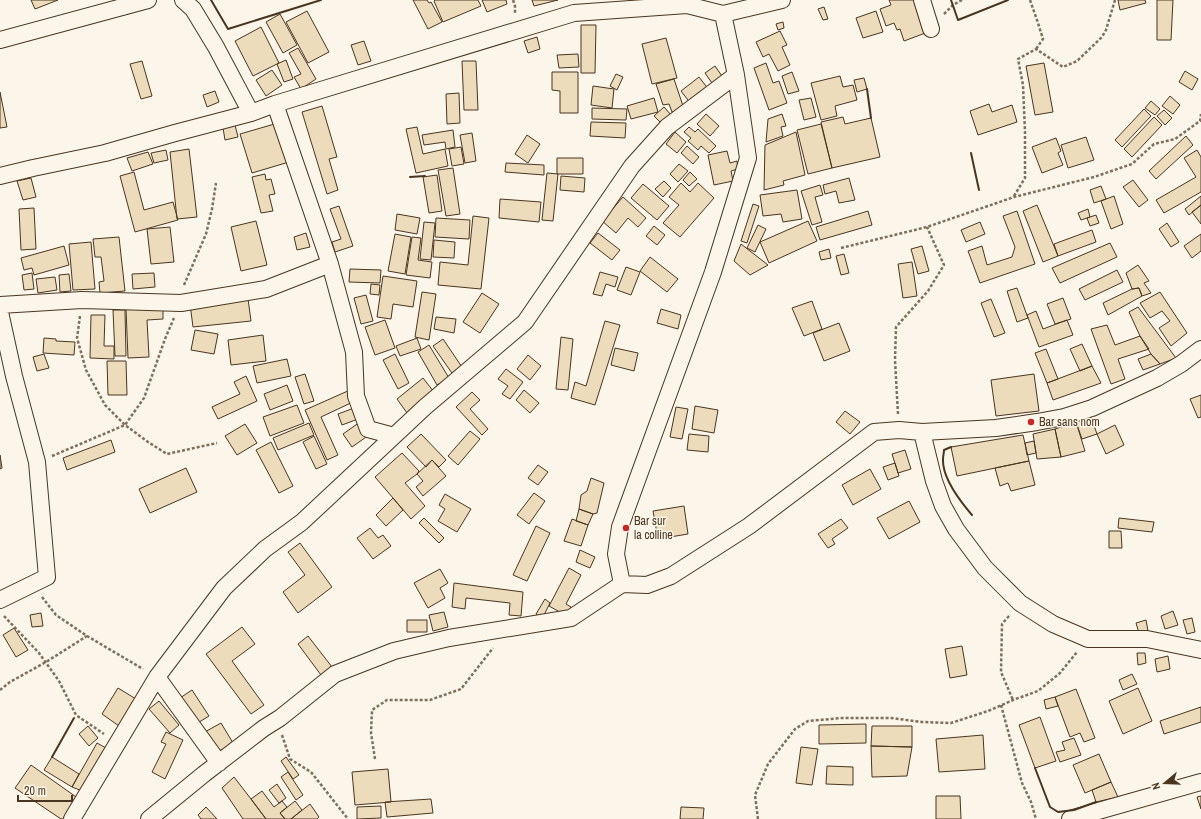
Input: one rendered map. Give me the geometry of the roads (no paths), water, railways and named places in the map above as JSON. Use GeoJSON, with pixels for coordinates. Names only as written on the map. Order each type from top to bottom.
{"type":"FeatureCollection","features":[{"type":"Feature","properties":{"kind":"street"},"geometry":{"type":"LineString","coordinates":[[0,40],[148,0]]}},
{"type":"Feature","properties":{"kind":"street"},"geometry":{"type":"LineString","coordinates":[[183,0],[193,9],[201,22],[251,113]]}},
{"type":"Feature","properties":{"kind":"street"},"geometry":{"type":"LineString","coordinates":[[0,176],[105,153],[251,113],[275,104],[574,13],[687,5],[727,9],[782,0]]}},
{"type":"Feature","properties":{"kind":"street"},"geometry":{"type":"LineString","coordinates":[[922,0],[931,28]]}},
{"type":"Feature","properties":{"kind":"street"},"geometry":{"type":"LineString","coordinates":[[622,584],[616,554],[620,527],[713,272],[748,158],[727,9]]}},
{"type":"Feature","properties":{"kind":"street"},"geometry":{"type":"LineString","coordinates":[[72,819],[158,677],[224,588],[265,548],[302,522],[425,407],[526,322],[632,166],[667,127],[736,75]]}},
{"type":"Feature","properties":{"kind":"street"},"geometry":{"type":"LineString","coordinates":[[275,104],[330,264],[354,352],[356,396],[368,429],[394,436]]}},
{"type":"Feature","properties":{"kind":"street"},"geometry":{"type":"LineString","coordinates":[[0,306],[82,300],[181,303],[266,289],[330,264]]}},
{"type":"Feature","properties":{"kind":"street"},"geometry":{"type":"LineString","coordinates":[[0,312],[14,376],[37,462],[47,577],[0,600]]}},
{"type":"Feature","properties":{"kind":"street"},"geometry":{"type":"LineString","coordinates":[[149,819],[219,762],[264,728],[280,718],[335,674],[394,650],[449,638],[571,618],[622,584],[647,585],[671,576],[749,526],[874,432],[899,430],[922,432],[996,428],[1064,417],[1092,408],[1157,378],[1181,364],[1201,349]]}},
{"type":"Feature","properties":{"kind":"street"},"geometry":{"type":"LineString","coordinates":[[922,432],[936,488],[943,506],[956,529],[985,568],[1020,603],[1052,624],[1088,640],[1147,639],[1199,648]]}},
{"type":"Feature","properties":{"kind":"street"},"geometry":{"type":"LineString","coordinates":[[158,677],[219,762]]}},
{"type":"Feature","properties":{"kind":"street"},"geometry":{"type":"LineString","coordinates":[[1070,819],[1201,782]]}},
{"type":"Feature","properties":{"kind":"place","name":"Bar sans nom"},"geometry":{"type":"Point","coordinates":[1031,422]}},
{"type":"Feature","properties":{"kind":"place","name":"Bar sur la colline"},"geometry":{"type":"Point","coordinates":[626,528]}}]}
